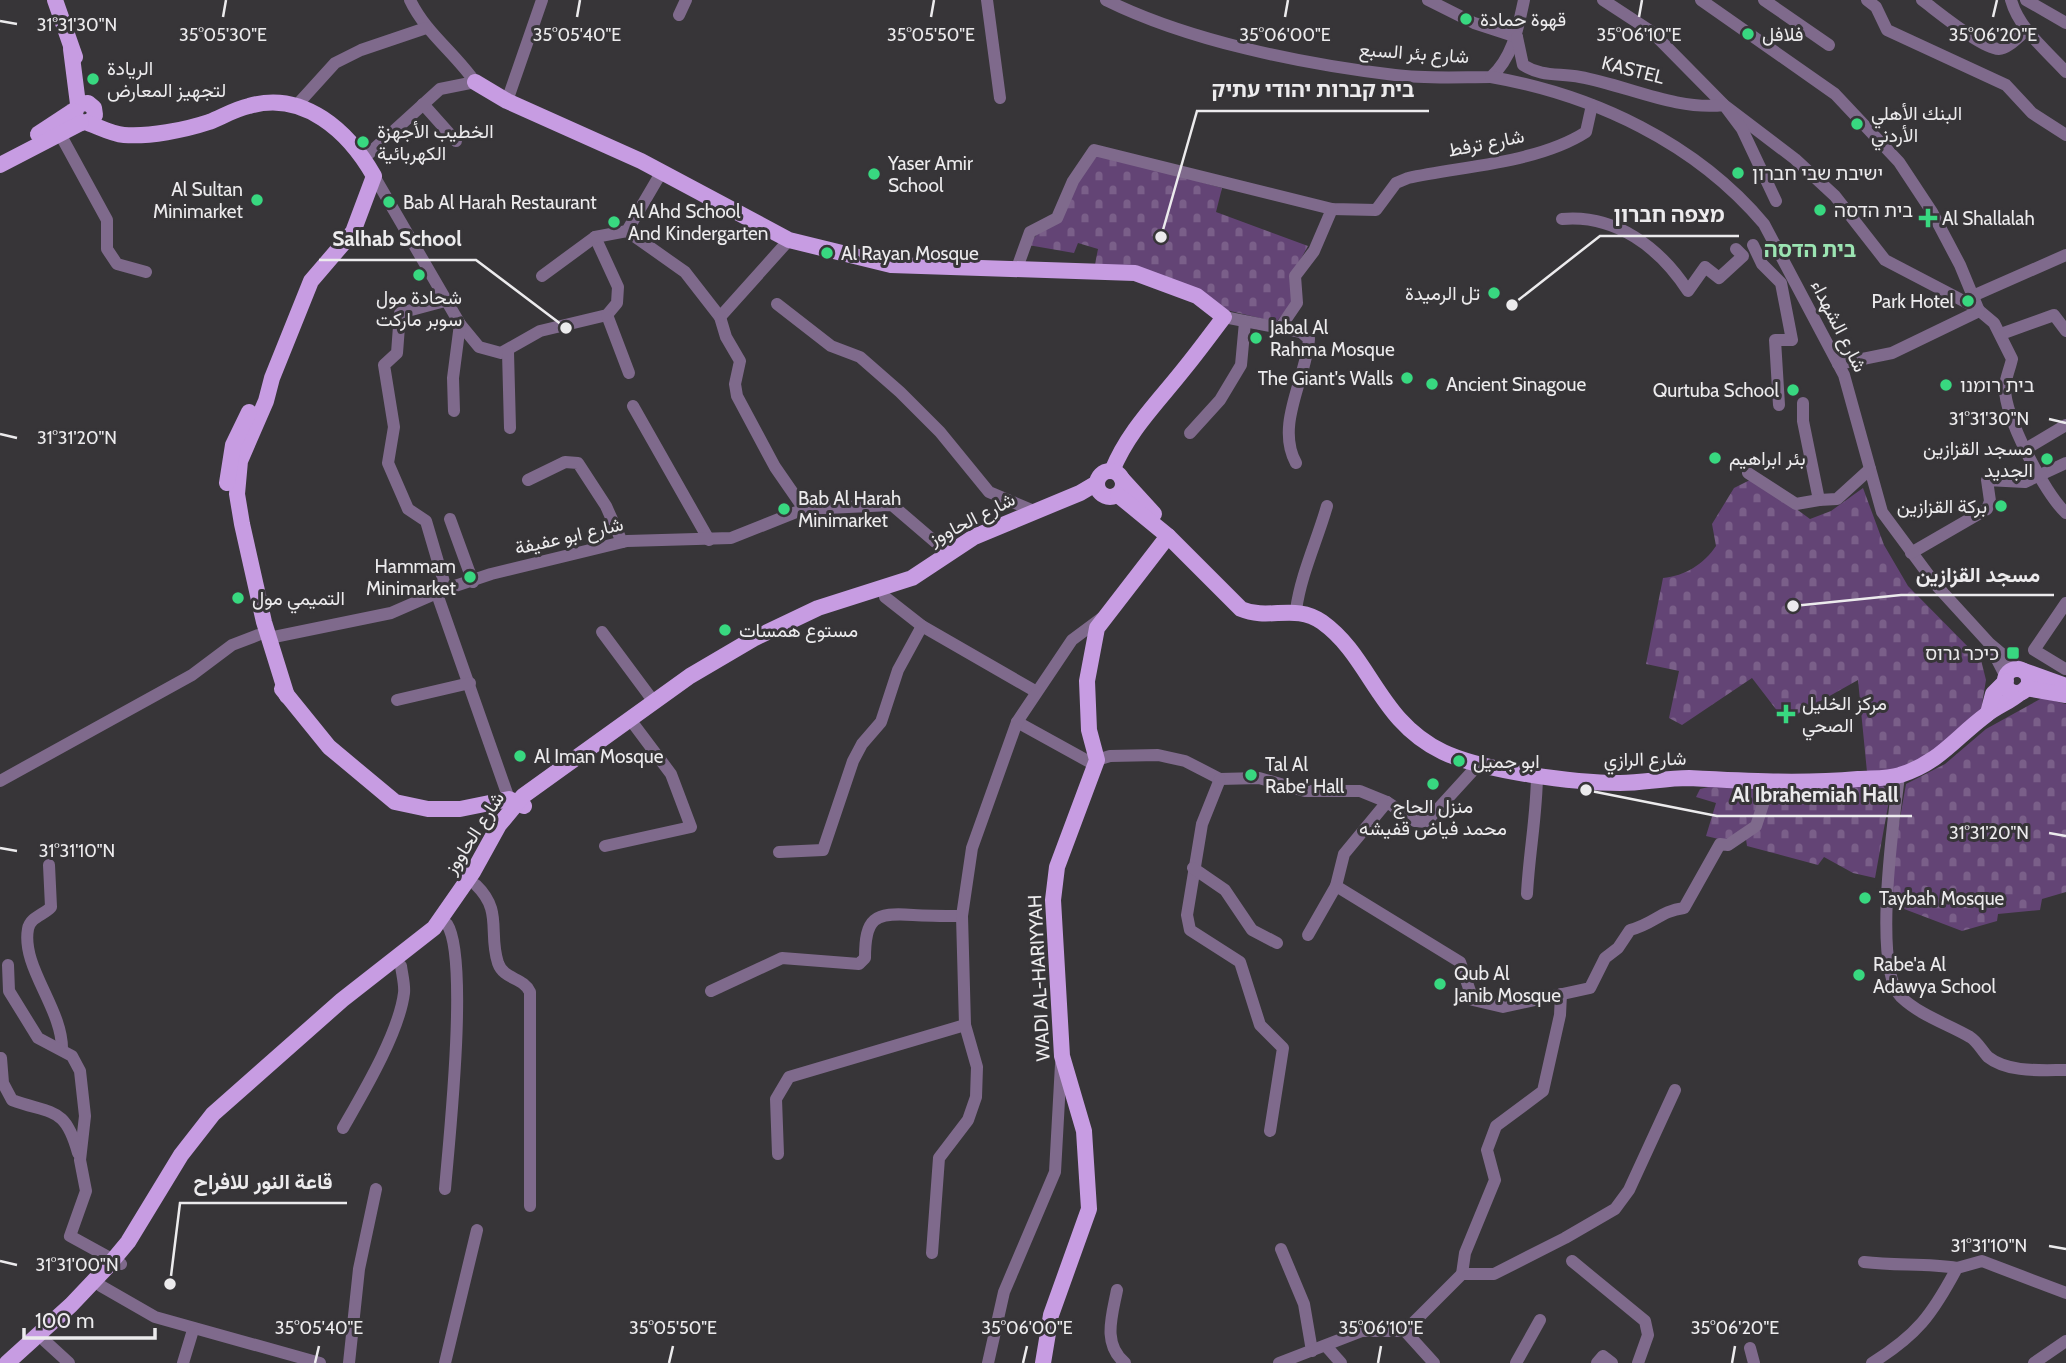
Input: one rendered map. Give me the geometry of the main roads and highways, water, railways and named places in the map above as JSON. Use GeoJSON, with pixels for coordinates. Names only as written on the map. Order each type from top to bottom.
{"type":"FeatureCollection","features":[{"type":"Feature","properties":{"kind":"main road"},"geometry":{"type":"LineString","coordinates":[[55,0],[71,49],[85,113],[123,135],[206,123],[254,104],[296,106],[331,122],[364,158],[374,176],[353,232],[311,281],[272,378],[257,398],[238,433],[227,473],[237,546],[271,673],[329,747],[395,802],[428,809],[460,809],[517,802],[729,662],[767,640],[839,609],[885,597],[913,586],[976,547],[1020,524],[1110,485],[1119,455],[1152,404],[1182,372],[1224,317],[1197,296],[1135,273],[891,265],[789,240],[641,161],[507,101],[475,82]]}},
{"type":"Feature","properties":{"kind":"main road"},"geometry":{"type":"LineString","coordinates":[[0,164],[60,134],[85,113]]}},
{"type":"Feature","properties":{"kind":"main road"},"geometry":{"type":"LineString","coordinates":[[0,153],[85,113]]}},
{"type":"Feature","properties":{"kind":"main road"},"geometry":{"type":"LineString","coordinates":[[1110,485],[1163,524],[1168,537]]}},
{"type":"Feature","properties":{"kind":"main road","name":"شارع الحاووز"},"geometry":{"type":"LineString","coordinates":[[7,1363],[117,1262],[181,1155],[213,1114],[342,1000],[434,928],[467,881],[499,825],[517,802],[690,676],[783,623],[847,597],[902,582],[974,537],[1034,511],[1110,485]]}},
{"type":"Feature","properties":{"kind":"main road","name":"شارع الرازي"},"geometry":{"type":"LineString","coordinates":[[1168,537],[1241,609],[1266,615],[1296,610],[1308,613],[1338,635],[1387,706],[1410,732],[1445,753],[1479,764],[1621,783],[1672,778],[1770,783],[1899,776],[1937,760],[1988,713],[2024,690]]}},
{"type":"Feature","properties":{"kind":"main road","name":"WADI AL-HARIYYAH"},"geometry":{"type":"LineString","coordinates":[[1043,1363],[1051,1315],[1089,1209],[1084,1131],[1062,1056],[1053,901],[1056,867],[1096,762],[1088,730],[1087,681],[1094,639],[1103,617],[1135,581],[1168,537]]}},
{"type":"Feature","properties":{"kind":"main road"},"geometry":{"type":"LineString","coordinates":[[2014,674],[2064,680]]}},
{"type":"Feature","properties":{"kind":"main road"},"geometry":{"type":"LineString","coordinates":[[2014,674],[2029,680],[2024,690]]}},
{"type":"Feature","properties":{"kind":"main road","name":"شارع الرازي"},"geometry":{"type":"LineString","coordinates":[[1988,713],[1993,694],[2014,674]]}},
{"type":"Feature","properties":{"kind":"main road"},"geometry":{"type":"LineString","coordinates":[[2024,690],[2064,680]]}},
{"type":"Feature","properties":{"kind":"main road"},"geometry":{"type":"LineString","coordinates":[[21,1363],[101,1286],[187,1161],[222,1119],[321,1027],[401,966],[447,924],[476,885],[508,826],[517,802]]}},
{"type":"Feature","properties":{"kind":"place","name":"قهوة حمادة"},"geometry":{"type":"Point","coordinates":[1466,19]}},
{"type":"Feature","properties":{"kind":"place","name":"فلافل"},"geometry":{"type":"Point","coordinates":[1748,34]}},
{"type":"Feature","properties":{"kind":"place","name":"الريادة لتجهيز المعارض"},"geometry":{"type":"Point","coordinates":[93,79]}},
{"type":"Feature","properties":{"kind":"place","name":"البنك الأهلي الأردني"},"geometry":{"type":"Point","coordinates":[1857,124]}},
{"type":"Feature","properties":{"kind":"place","name":"الخطيب الأجهزة الكهربائية"},"geometry":{"type":"Point","coordinates":[363,142]}},
{"type":"Feature","properties":{"kind":"place","name":"ישיבת שבי חברון"},"geometry":{"type":"Point","coordinates":[1738,173]}},
{"type":"Feature","properties":{"kind":"place","name":"Yaser Amir School"},"geometry":{"type":"Point","coordinates":[874,174]}},
{"type":"Feature","properties":{"kind":"place","name":"Al Sultan Minimarket"},"geometry":{"type":"Point","coordinates":[257,200]}},
{"type":"Feature","properties":{"kind":"place","name":"Bab Al Harah Restaurant"},"geometry":{"type":"Point","coordinates":[389,202]}},
{"type":"Feature","properties":{"kind":"place","name":"בית הדסה"},"geometry":{"type":"Point","coordinates":[1820,210]}},
{"type":"Feature","properties":{"kind":"place","name":"Al Shallalah"},"geometry":{"type":"Point","coordinates":[1928,218]}},
{"type":"Feature","properties":{"kind":"place","name":"Al Ahd School And Kindergarten"},"geometry":{"type":"Point","coordinates":[614,222]}},
{"type":"Feature","properties":{"kind":"place","name":"בית קברות יהודי עתיק"},"geometry":{"type":"Point","coordinates":[1161,237]}},
{"type":"Feature","properties":{"kind":"place","name":"Al Rayan Mosque"},"geometry":{"type":"Point","coordinates":[827,253]}},
{"type":"Feature","properties":{"kind":"place","name":"شحادة مول سوبر ماركت"},"geometry":{"type":"Point","coordinates":[419,275]}},
{"type":"Feature","properties":{"kind":"place","name":"تل الرميدة"},"geometry":{"type":"Point","coordinates":[1494,293]}},
{"type":"Feature","properties":{"kind":"place","name":"Park Hotel"},"geometry":{"type":"Point","coordinates":[1968,301]}},
{"type":"Feature","properties":{"kind":"place","name":"מצפה חברון"},"geometry":{"type":"Point","coordinates":[1512,305]}},
{"type":"Feature","properties":{"kind":"place","name":"Salhab School"},"geometry":{"type":"Point","coordinates":[566,328]}},
{"type":"Feature","properties":{"kind":"place","name":"Jabal Al Rahma Mosque"},"geometry":{"type":"Point","coordinates":[1256,338]}},
{"type":"Feature","properties":{"kind":"place","name":"The Giant's Walls"},"geometry":{"type":"Point","coordinates":[1407,378]}},
{"type":"Feature","properties":{"kind":"place","name":"Ancient Sinagoue"},"geometry":{"type":"Point","coordinates":[1432,384]}},
{"type":"Feature","properties":{"kind":"place","name":"בית רומנו"},"geometry":{"type":"Point","coordinates":[1946,385]}},
{"type":"Feature","properties":{"kind":"place","name":"Qurtuba School"},"geometry":{"type":"Point","coordinates":[1793,390]}},
{"type":"Feature","properties":{"kind":"place","name":"بئر ابراهيم"},"geometry":{"type":"Point","coordinates":[1715,458]}},
{"type":"Feature","properties":{"kind":"place","name":"مسجد القزازين الجديد"},"geometry":{"type":"Point","coordinates":[2047,459]}},
{"type":"Feature","properties":{"kind":"place","name":"بركة القزازين"},"geometry":{"type":"Point","coordinates":[2001,506]}},
{"type":"Feature","properties":{"kind":"place","name":"Bab Al Harah Minimarket"},"geometry":{"type":"Point","coordinates":[784,509]}},
{"type":"Feature","properties":{"kind":"place","name":"Hammam Minimarket"},"geometry":{"type":"Point","coordinates":[470,577]}},
{"type":"Feature","properties":{"kind":"place","name":"التميمي مول"},"geometry":{"type":"Point","coordinates":[238,598]}},
{"type":"Feature","properties":{"kind":"place","name":"مسجد القزازين"},"geometry":{"type":"Point","coordinates":[1793,606]}},
{"type":"Feature","properties":{"kind":"place","name":"مستوع همسات"},"geometry":{"type":"Point","coordinates":[725,630]}},
{"type":"Feature","properties":{"kind":"place","name":"כיכר גרוס"},"geometry":{"type":"Point","coordinates":[2013,653]}},
{"type":"Feature","properties":{"kind":"place","name":"مركز الخليل الصحي"},"geometry":{"type":"Point","coordinates":[1786,714]}},
{"type":"Feature","properties":{"kind":"place","name":"Al Iman Mosque"},"geometry":{"type":"Point","coordinates":[520,756]}},
{"type":"Feature","properties":{"kind":"place","name":"ابو جميل"},"geometry":{"type":"Point","coordinates":[1459,761]}},
{"type":"Feature","properties":{"kind":"place","name":"Tal Al Rabe' Hall"},"geometry":{"type":"Point","coordinates":[1251,775]}},
{"type":"Feature","properties":{"kind":"place","name":"منزل الحاج محمد فياض قفيشه"},"geometry":{"type":"Point","coordinates":[1433,784]}},
{"type":"Feature","properties":{"kind":"place","name":"Al Ibrahemiah Hall"},"geometry":{"type":"Point","coordinates":[1586,790]}},
{"type":"Feature","properties":{"kind":"place","name":"Taybah Mosque"},"geometry":{"type":"Point","coordinates":[1865,898]}},
{"type":"Feature","properties":{"kind":"place","name":"Rabe'a Al Adawya School"},"geometry":{"type":"Point","coordinates":[1859,975]}},
{"type":"Feature","properties":{"kind":"place","name":"Qub Al Janib Mosque"},"geometry":{"type":"Point","coordinates":[1440,984]}},
{"type":"Feature","properties":{"kind":"place","name":"قاعة النور للافراح"},"geometry":{"type":"Point","coordinates":[170,1284]}},
{"type":"Feature","properties":{"kind":"district","name":"בית הדסה"},"geometry":{"type":"Point","coordinates":[1810,249]}}]}
